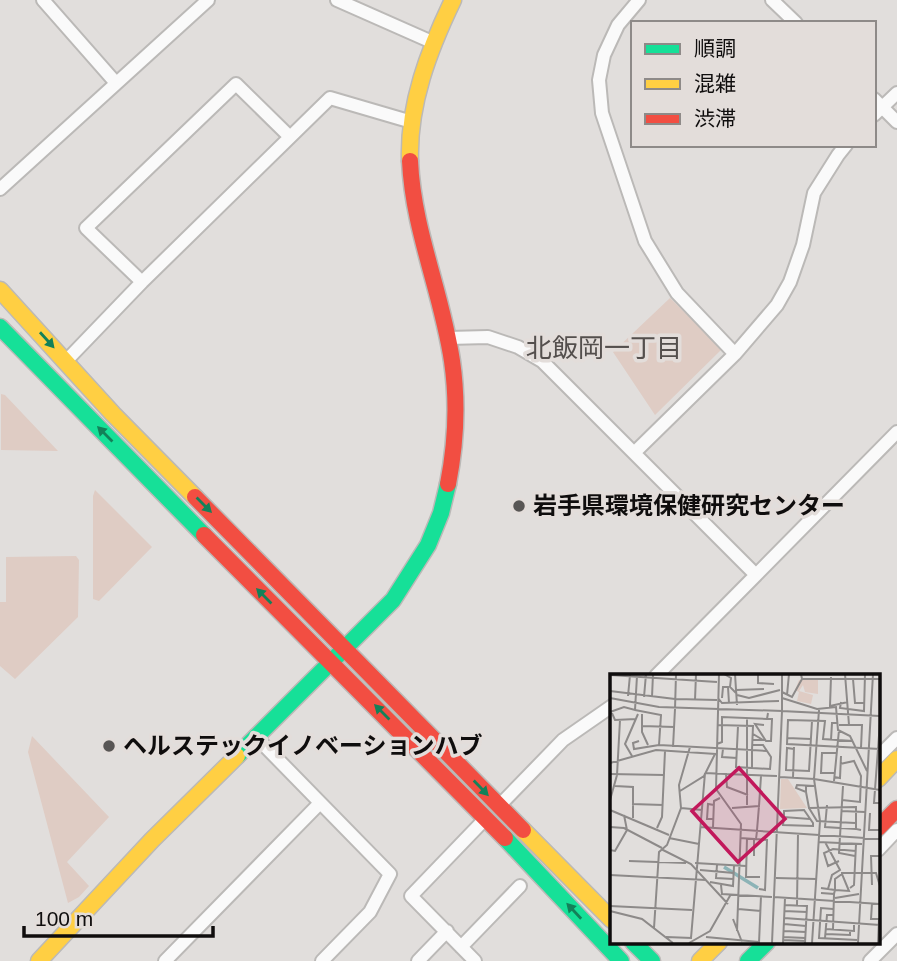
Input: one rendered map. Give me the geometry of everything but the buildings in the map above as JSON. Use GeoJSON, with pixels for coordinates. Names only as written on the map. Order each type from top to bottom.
{"type":"FeatureCollection","features":[{"type":"Feature","properties":{"kind":"main road"},"geometry":{"type":"LineString","coordinates":[[39,961],[152,840],[393,600],[431,539],[444,502],[456,439],[456,392],[448,338],[422,236],[411,178],[412,122],[432,42],[453,0]]}},
{"type":"Feature","properties":{"kind":"main road"},"geometry":{"type":"LineString","coordinates":[[0,290],[113,414],[610,918]]}},
{"type":"Feature","properties":{"kind":"main road"},"geometry":{"type":"LineString","coordinates":[[0,327],[486,818],[621,961]]}},
{"type":"Feature","properties":{"kind":"main road"},"geometry":{"type":"LineString","coordinates":[[880,777],[897,759]]}},
{"type":"Feature","properties":{"kind":"main road"},"geometry":{"type":"LineString","coordinates":[[880,826],[897,809]]}},
{"type":"Feature","properties":{"kind":"main road"},"geometry":{"type":"LineString","coordinates":[[635,944],[652,961]]}},
{"type":"Feature","properties":{"kind":"main road"},"geometry":{"type":"LineString","coordinates":[[700,961],[717,944]]}},
{"type":"Feature","properties":{"kind":"main road"},"geometry":{"type":"LineString","coordinates":[[748,961],[765,944]]}},
{"type":"Feature","properties":{"kind":"street"},"geometry":{"type":"LineString","coordinates":[[43,0],[116,83]]}},
{"type":"Feature","properties":{"kind":"street"},"geometry":{"type":"LineString","coordinates":[[0,189],[208,0]]}},
{"type":"Feature","properties":{"kind":"street"},"geometry":{"type":"LineString","coordinates":[[337,0],[432,42]]}},
{"type":"Feature","properties":{"kind":"street"},"geometry":{"type":"LineString","coordinates":[[639,0],[618,25],[604,55],[599,80],[602,113],[645,241],[677,293],[735,354]]}},
{"type":"Feature","properties":{"kind":"street"},"geometry":{"type":"LineString","coordinates":[[772,0],[794,21]]}},
{"type":"Feature","properties":{"kind":"street"},"geometry":{"type":"LineString","coordinates":[[142,282],[86,228],[236,84],[290,137]]}},
{"type":"Feature","properties":{"kind":"street"},"geometry":{"type":"LineString","coordinates":[[897,93],[877,107],[897,122]]}},
{"type":"Feature","properties":{"kind":"street"},"geometry":{"type":"LineString","coordinates":[[66,362],[142,282],[330,98],[412,122]]}},
{"type":"Feature","properties":{"kind":"street"},"geometry":{"type":"LineString","coordinates":[[635,452],[764,322],[790,282],[803,245],[814,193],[837,148]]}},
{"type":"Feature","properties":{"kind":"street"},"geometry":{"type":"LineString","coordinates":[[448,338],[488,337],[518,347],[542,361],[757,575]]}},
{"type":"Feature","properties":{"kind":"street"},"geometry":{"type":"LineString","coordinates":[[658,674],[897,432]]}},
{"type":"Feature","properties":{"kind":"street"},"geometry":{"type":"LineString","coordinates":[[499,806],[563,740],[610,707]]}},
{"type":"Feature","properties":{"kind":"street"},"geometry":{"type":"LineString","coordinates":[[255,736],[390,874],[370,912],[322,961]]}},
{"type":"Feature","properties":{"kind":"street"},"geometry":{"type":"LineString","coordinates":[[880,755],[897,738]]}},
{"type":"Feature","properties":{"kind":"street"},"geometry":{"type":"LineString","coordinates":[[165,961],[320,803]]}},
{"type":"Feature","properties":{"kind":"street"},"geometry":{"type":"LineString","coordinates":[[475,961],[411,896],[486,818]]}},
{"type":"Feature","properties":{"kind":"street"},"geometry":{"type":"LineString","coordinates":[[880,848],[897,830]]}},
{"type":"Feature","properties":{"kind":"street"},"geometry":{"type":"LineString","coordinates":[[461,947],[520,886]]}},
{"type":"Feature","properties":{"kind":"street"},"geometry":{"type":"LineString","coordinates":[[418,961],[447,932]]}},
{"type":"Feature","properties":{"kind":"street"},"geometry":{"type":"LineString","coordinates":[[870,961],[897,934]]}},
{"type":"Feature","properties":{"kind":"shaded area"},"geometry":{"type":"Polygon","coordinates":[[[670,298],[722,349],[655,415],[613,352],[670,298]]]}},
{"type":"Feature","properties":{"kind":"shaded area"},"geometry":{"type":"Polygon","coordinates":[[[1,394],[5,395],[58,451],[1,450],[1,394]]]}},
{"type":"Feature","properties":{"kind":"shaded area"},"geometry":{"type":"Polygon","coordinates":[[[95,490],[152,547],[99,601],[93,599],[95,490]]]}},
{"type":"Feature","properties":{"kind":"shaded area"},"geometry":{"type":"Polygon","coordinates":[[[76,556],[79,560],[78,617],[15,679],[0,666],[0,602],[6,602],[6,557],[76,556]]]}},
{"type":"Feature","properties":{"kind":"shaded area"},"geometry":{"type":"Polygon","coordinates":[[[32,736],[109,817],[67,862],[89,886],[79,897],[68,903],[28,752],[32,736]]]}},
{"type":"Feature","properties":{"kind":"traffic: fast"},"geometry":{"type":"LineString","coordinates":[[0,327],[204,535]]}},
{"type":"Feature","properties":{"kind":"traffic: fast"},"geometry":{"type":"LineString","coordinates":[[237,756],[393,600],[428,545],[441,513],[448,484]]}},
{"type":"Feature","properties":{"kind":"traffic: fast"},"geometry":{"type":"LineString","coordinates":[[505,838],[621,961]]}},
{"type":"Feature","properties":{"kind":"traffic: fast"},"geometry":{"type":"LineString","coordinates":[[635,944],[652,961]]}},
{"type":"Feature","properties":{"kind":"traffic: fast"},"geometry":{"type":"LineString","coordinates":[[748,961],[765,944]]}},
{"type":"Feature","properties":{"kind":"traffic: slow"},"geometry":{"type":"LineString","coordinates":[[410,161],[416,98],[436,38],[453,0]]}},
{"type":"Feature","properties":{"kind":"traffic: slow"},"geometry":{"type":"LineString","coordinates":[[0,290],[113,414],[195,497]]}},
{"type":"Feature","properties":{"kind":"traffic: slow"},"geometry":{"type":"LineString","coordinates":[[39,961],[152,840],[237,756]]}},
{"type":"Feature","properties":{"kind":"traffic: slow"},"geometry":{"type":"LineString","coordinates":[[880,777],[897,759]]}},
{"type":"Feature","properties":{"kind":"traffic: slow"},"geometry":{"type":"LineString","coordinates":[[523,830],[610,918]]}},
{"type":"Feature","properties":{"kind":"traffic: slow"},"geometry":{"type":"LineString","coordinates":[[700,961],[717,944]]}},
{"type":"Feature","properties":{"kind":"traffic: jam"},"geometry":{"type":"LineString","coordinates":[[410,161],[416,212],[442,311],[454,376],[455,422],[448,484]]}},
{"type":"Feature","properties":{"kind":"traffic: jam"},"geometry":{"type":"LineString","coordinates":[[195,497],[523,830]]}},
{"type":"Feature","properties":{"kind":"traffic: jam"},"geometry":{"type":"LineString","coordinates":[[204,535],[505,838]]}},
{"type":"Feature","properties":{"kind":"traffic: jam"},"geometry":{"type":"LineString","coordinates":[[880,826],[897,809]]}},
{"type":"Feature","properties":{"kind":"place","name":"岩手県環境保健研究センター"},"geometry":{"type":"Point","coordinates":[519,506]}},
{"type":"Feature","properties":{"kind":"place","name":"ヘルステックイノベーションハブ"},"geometry":{"type":"Point","coordinates":[109,746]}},
{"type":"Feature","properties":{"kind":"district","name":"北飯岡一丁目"},"geometry":{"type":"Point","coordinates":[604,348]}}]}
